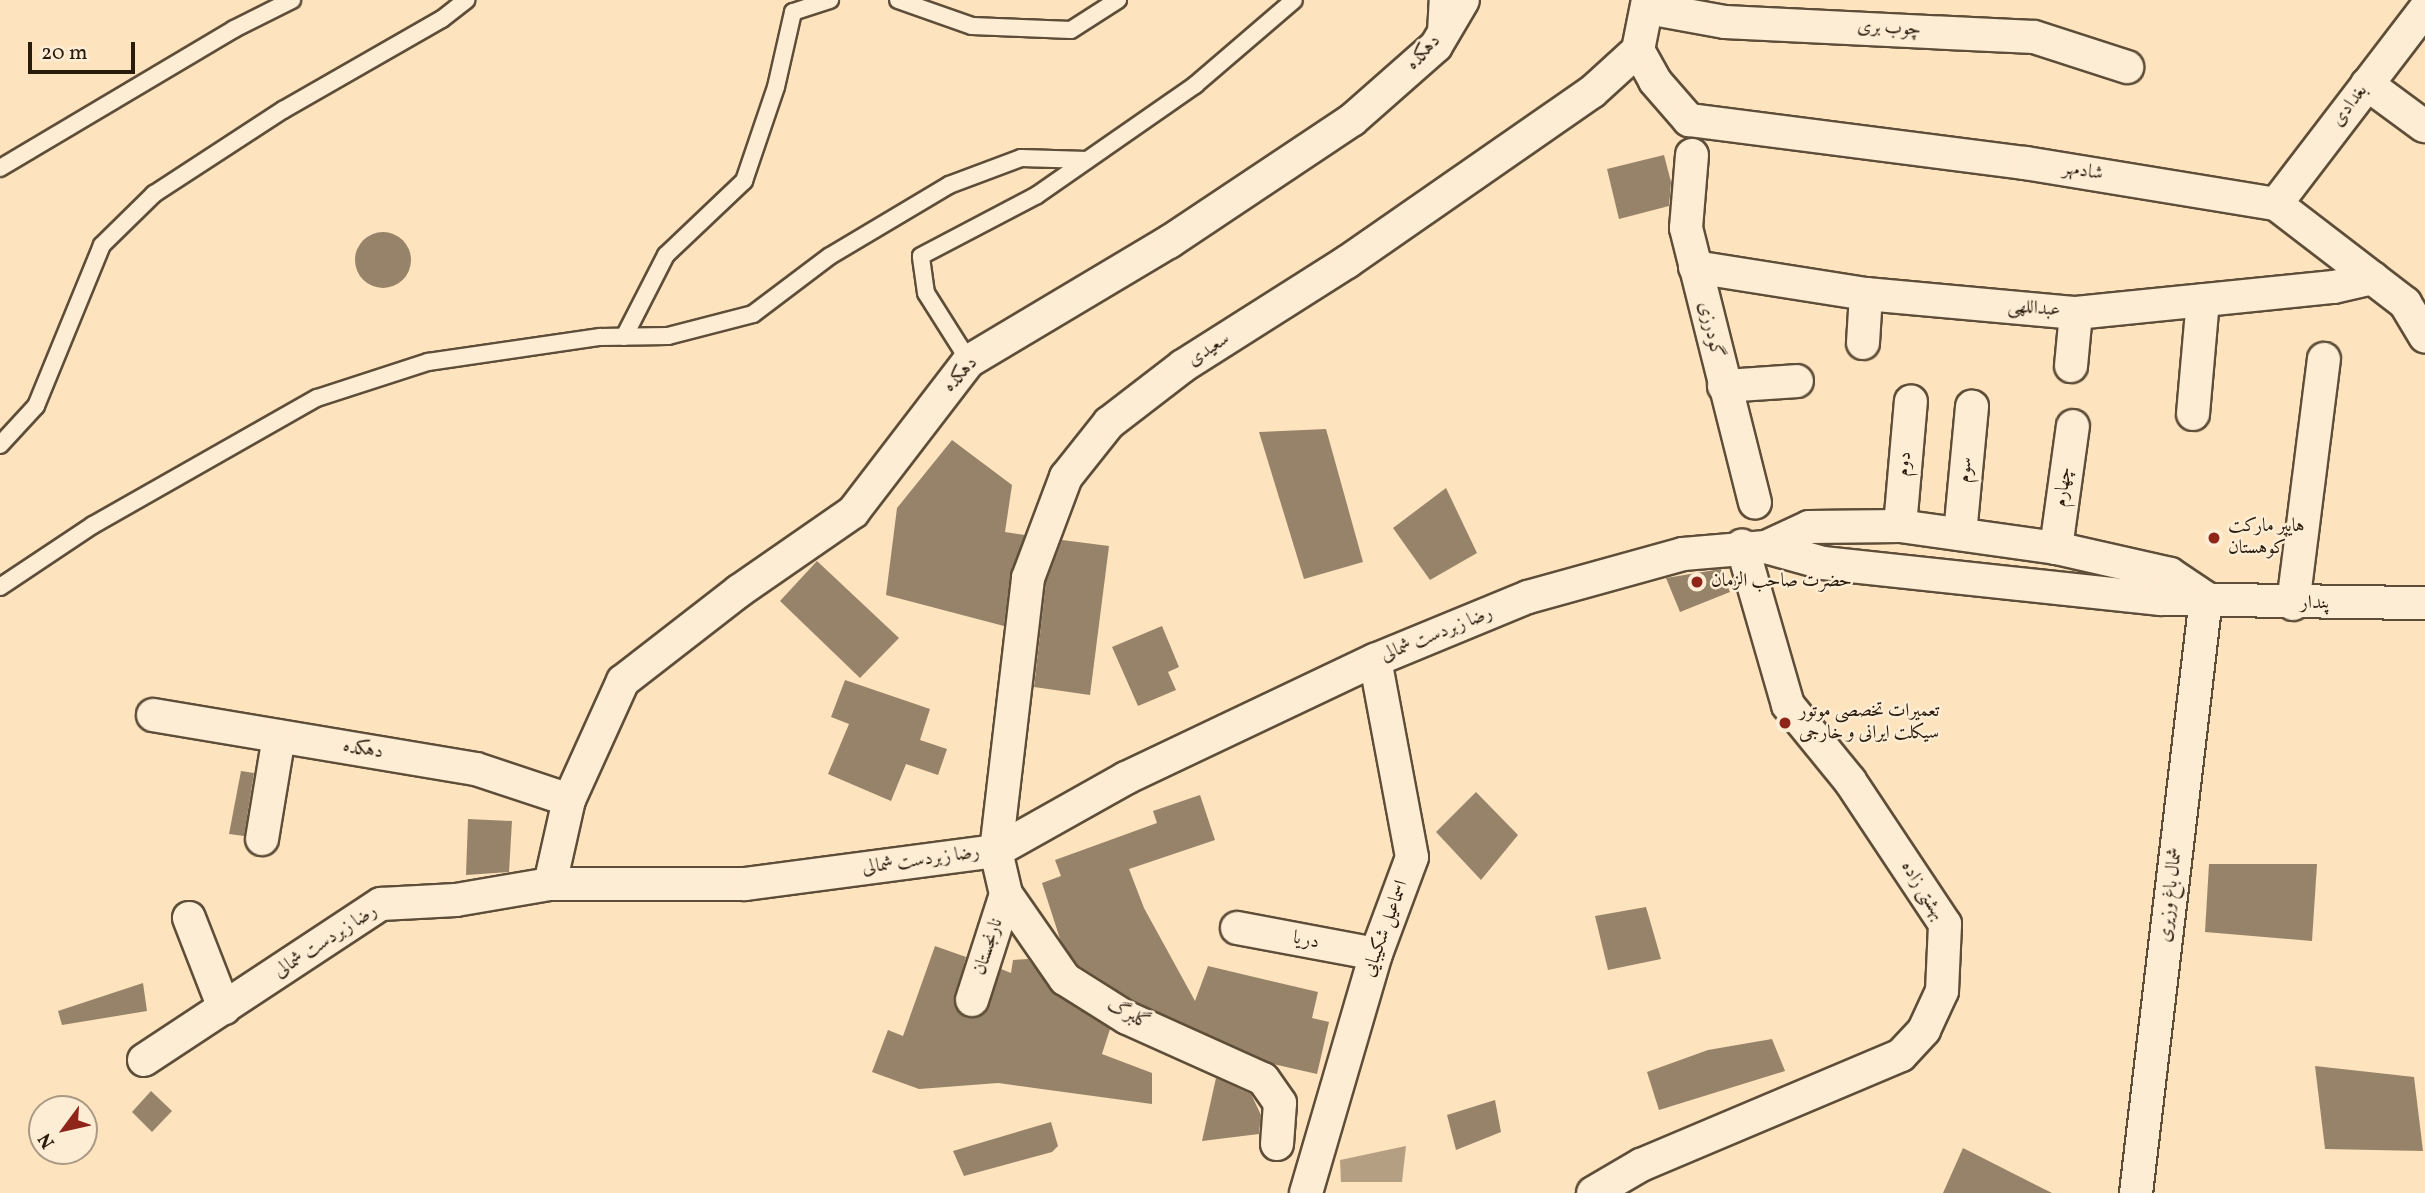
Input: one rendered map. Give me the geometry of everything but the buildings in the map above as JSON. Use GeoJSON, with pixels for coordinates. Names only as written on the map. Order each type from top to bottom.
{"type":"FeatureCollection","features":[{"type":"Feature","properties":{"kind":"street","name":"دهکده"},"geometry":{"type":"LineString","coordinates":[[550,884],[569,800],[623,681],[739,591],[853,512],[969,361],[1169,242],[1341,128],[1436,46],[1463,0]]}},
{"type":"Feature","properties":{"kind":"street","name":"چوب بری"},"geometry":{"type":"LineString","coordinates":[[1648,4],[1725,22],[1810,12],[1856,13],[2034,37],[2127,67]]}},
{"type":"Feature","properties":{"kind":"street"},"geometry":{"type":"LineString","coordinates":[[1638,50],[1648,4]]}},
{"type":"Feature","properties":{"kind":"street","name":"بغدادی"},"geometry":{"type":"LineString","coordinates":[[2276,204],[2425,9]]}},
{"type":"Feature","properties":{"kind":"street","name":"شادمهر"},"geometry":{"type":"LineString","coordinates":[[1638,50],[1655,81],[1689,120],[2025,163],[2276,204],[2405,303],[2425,336]]}},
{"type":"Feature","properties":{"kind":"street","name":"سعیدی"},"geometry":{"type":"LineString","coordinates":[[996,851],[1028,578],[1066,477],[1109,423],[1183,366],[1511,151],[1592,92],[1638,50]]}},
{"type":"Feature","properties":{"kind":"street"},"geometry":{"type":"LineString","coordinates":[[2367,84],[2424,126]]}},
{"type":"Feature","properties":{"kind":"street","name":"گودرزی"},"geometry":{"type":"LineString","coordinates":[[1692,155],[1686,228],[1755,502]]}},
{"type":"Feature","properties":{"kind":"street","name":"عبداللهی"},"geometry":{"type":"LineString","coordinates":[[1695,267],[1866,294],[2076,313],[2334,287],[2373,278]]}},
{"type":"Feature","properties":{"kind":"street"},"geometry":{"type":"LineString","coordinates":[[1863,343],[1866,294]]}},
{"type":"Feature","properties":{"kind":"street"},"geometry":{"type":"LineString","coordinates":[[2193,414],[2203,300]]}},
{"type":"Feature","properties":{"kind":"street"},"geometry":{"type":"LineString","coordinates":[[2071,366],[2076,313]]}},
{"type":"Feature","properties":{"kind":"street"},"geometry":{"type":"LineString","coordinates":[[2293,604],[2324,359]]}},
{"type":"Feature","properties":{"kind":"street"},"geometry":{"type":"LineString","coordinates":[[1724,386],[1797,381]]}},
{"type":"Feature","properties":{"kind":"street","name":"دوم"},"geometry":{"type":"LineString","coordinates":[[1900,526],[1911,401]]}},
{"type":"Feature","properties":{"kind":"street","name":"سوم"},"geometry":{"type":"LineString","coordinates":[[1960,534],[1972,407]]}},
{"type":"Feature","properties":{"kind":"street","name":"چهارم"},"geometry":{"type":"LineString","coordinates":[[2056,548],[2073,426]]}},
{"type":"Feature","properties":{"kind":"street"},"geometry":{"type":"LineString","coordinates":[[1754,547],[1809,527],[1900,526],[2056,548],[2170,574],[2206,597]]}},
{"type":"Feature","properties":{"kind":"street","name":"رضا زبردست شمالی"},"geometry":{"type":"LineString","coordinates":[[144,1060],[381,904],[456,900],[550,884],[745,884],[996,851],[1126,778],[1375,660],[1528,597],[1683,554],[1754,547]]}},
{"type":"Feature","properties":{"kind":"street","name":"پندار"},"geometry":{"type":"LineString","coordinates":[[1754,547],[1823,563],[1975,582],[2161,599],[2206,597],[2293,604],[2425,603]]}},
{"type":"Feature","properties":{"kind":"street","name":"بهشتی زاده"},"geometry":{"type":"LineString","coordinates":[[1592,1193],[1641,1165],[1901,1055],[1924,1030],[1942,991],[1945,924],[1850,781],[1788,705],[1754,547]]}},
{"type":"Feature","properties":{"kind":"street","name":"شمال باغ وزیری"},"geometry":{"type":"LineString","coordinates":[[2136,1193],[2206,597]]}},
{"type":"Feature","properties":{"kind":"street","name":"اسماعیل شکیبایی"},"geometry":{"type":"LineString","coordinates":[[1306,1193],[1376,954],[1412,858],[1375,660]]}},
{"type":"Feature","properties":{"kind":"street","name":"دهکده"},"geometry":{"type":"LineString","coordinates":[[153,715],[477,769],[569,800]]}},
{"type":"Feature","properties":{"kind":"street"},"geometry":{"type":"LineString","coordinates":[[262,839],[279,736]]}},
{"type":"Feature","properties":{"kind":"street","name":"گلبرگ"},"geometry":{"type":"LineString","coordinates":[[996,851],[1006,894],[1065,979],[1127,1018],[1263,1079],[1280,1102],[1269,1145],[1316,1152]]}},
{"type":"Feature","properties":{"kind":"street","name":"نارنجستان"},"geometry":{"type":"LineString","coordinates":[[972,1000],[1006,894]]}},
{"type":"Feature","properties":{"kind":"street"},"geometry":{"type":"LineString","coordinates":[[189,918],[225,1008]]}},
{"type":"Feature","properties":{"kind":"street","name":"دریا"},"geometry":{"type":"LineString","coordinates":[[1237,928],[1376,954]]}},
{"type":"Feature","properties":{"kind":"lane"},"geometry":{"type":"LineString","coordinates":[[0,168],[234,29],[292,0]]}},
{"type":"Feature","properties":{"kind":"lane"},"geometry":{"type":"LineString","coordinates":[[0,445],[36,406],[102,245],[154,194],[283,110],[442,19],[466,0]]}},
{"type":"Feature","properties":{"kind":"lane"},"geometry":{"type":"LineString","coordinates":[[624,337],[666,255],[744,181],[776,87],[793,12],[830,0]]}},
{"type":"Feature","properties":{"kind":"lane"},"geometry":{"type":"LineString","coordinates":[[898,0],[972,26],[1071,30],[1118,0]]}},
{"type":"Feature","properties":{"kind":"lane"},"geometry":{"type":"LineString","coordinates":[[969,361],[926,293],[921,256],[1037,195],[1195,86],[1294,0]]}},
{"type":"Feature","properties":{"kind":"lane"},"geometry":{"type":"LineString","coordinates":[[1436,46],[1438,0]]}},
{"type":"Feature","properties":{"kind":"lane"},"geometry":{"type":"LineString","coordinates":[[0,587],[93,526],[317,398],[428,362],[624,337],[668,336],[753,314],[830,256],[950,185],[1021,158],[1087,160]]}},
{"type":"Feature","properties":{"kind":"shaded area"},"geometry":{"type":"Polygon","coordinates":[[[1406,1146],[1402,1182],[1341,1182],[1340,1160],[1406,1146]]]}},
{"type":"Feature","properties":{"kind":"place","name":"هایپر مارکت کوهستان"},"geometry":{"type":"Point","coordinates":[2214,538]}},
{"type":"Feature","properties":{"kind":"place","name":"حضرت صاحب الزمان"},"geometry":{"type":"Point","coordinates":[1697,582]}},
{"type":"Feature","properties":{"kind":"place","name":"تعمیرات تخصصی موتور سیکلت ایرانی و خارجی"},"geometry":{"type":"Point","coordinates":[1785,723]}}]}
